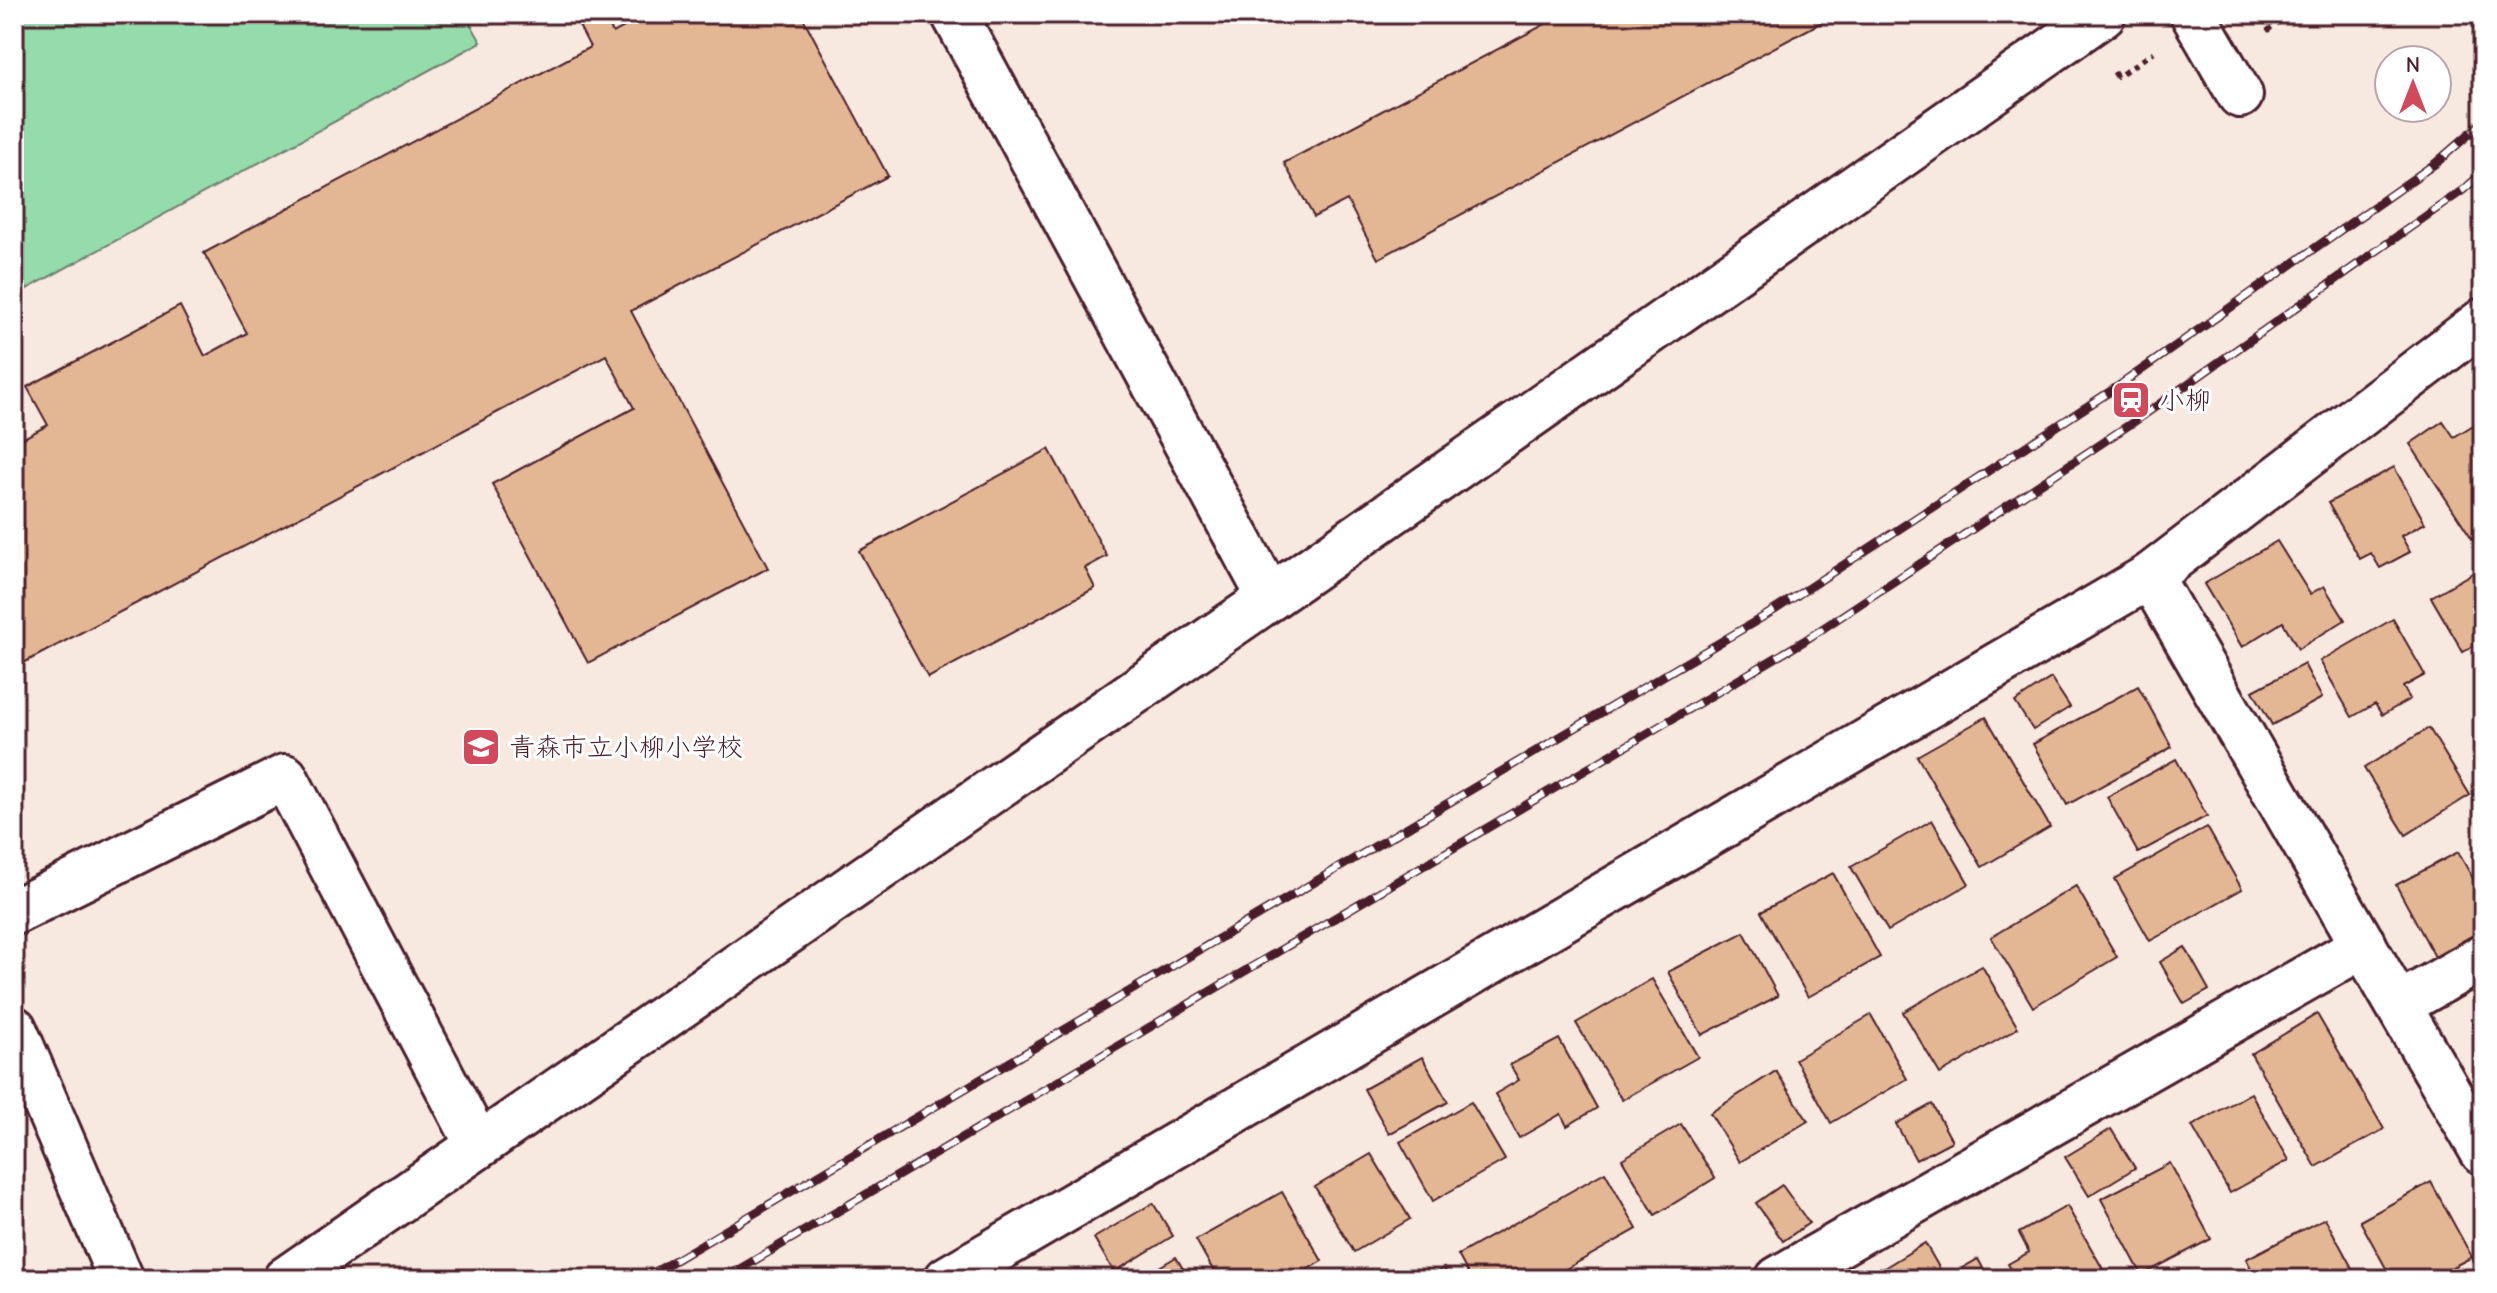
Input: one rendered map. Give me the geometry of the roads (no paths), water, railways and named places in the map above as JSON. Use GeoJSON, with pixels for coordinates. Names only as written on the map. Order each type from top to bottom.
{"type":"FeatureCollection","features":[{"type":"Feature","properties":{"kind":"street"},"geometry":{"type":"LineString","coordinates":[[954,14],[1270,598]]}},
{"type":"Feature","properties":{"kind":"street"},"geometry":{"type":"LineString","coordinates":[[286,1279],[1270,598],[2103,14]]}},
{"type":"Feature","properties":{"kind":"street"},"geometry":{"type":"LineString","coordinates":[[2193,14],[2240,95]]}},
{"type":"Feature","properties":{"kind":"street"},"geometry":{"type":"LineString","coordinates":[[947,1279],[2150,576],[2483,321]]}},
{"type":"Feature","properties":{"kind":"street"},"geometry":{"type":"LineString","coordinates":[[2150,576],[2483,1152]]}},
{"type":"Feature","properties":{"kind":"street"},"geometry":{"type":"LineString","coordinates":[[14,912],[285,777],[478,1145]]}},
{"type":"Feature","properties":{"kind":"street"},"geometry":{"type":"LineString","coordinates":[[1778,1279],[2364,945]]}},
{"type":"Feature","properties":{"kind":"street"},"geometry":{"type":"LineString","coordinates":[[2399,1005],[2483,957]]}},
{"type":"Feature","properties":{"kind":"street"},"geometry":{"type":"LineString","coordinates":[[14,1029],[121,1279]]}},
{"type":"Feature","properties":{"kind":"railway"},"geometry":{"type":"LineString","coordinates":[[643,1279],[1773,611],[2120,385],[2436,163],[2483,122]]}},
{"type":"Feature","properties":{"kind":"railway"},"geometry":{"type":"LineString","coordinates":[[723,1279],[1804,641],[2141,417],[2483,173]]}},
{"type":"Feature","properties":{"kind":"place","name":"小柳"},"geometry":{"type":"Point","coordinates":[2131,400]}},
{"type":"Feature","properties":{"kind":"place","name":"青森市立小柳小学校"},"geometry":{"type":"Point","coordinates":[481,747]}}]}
